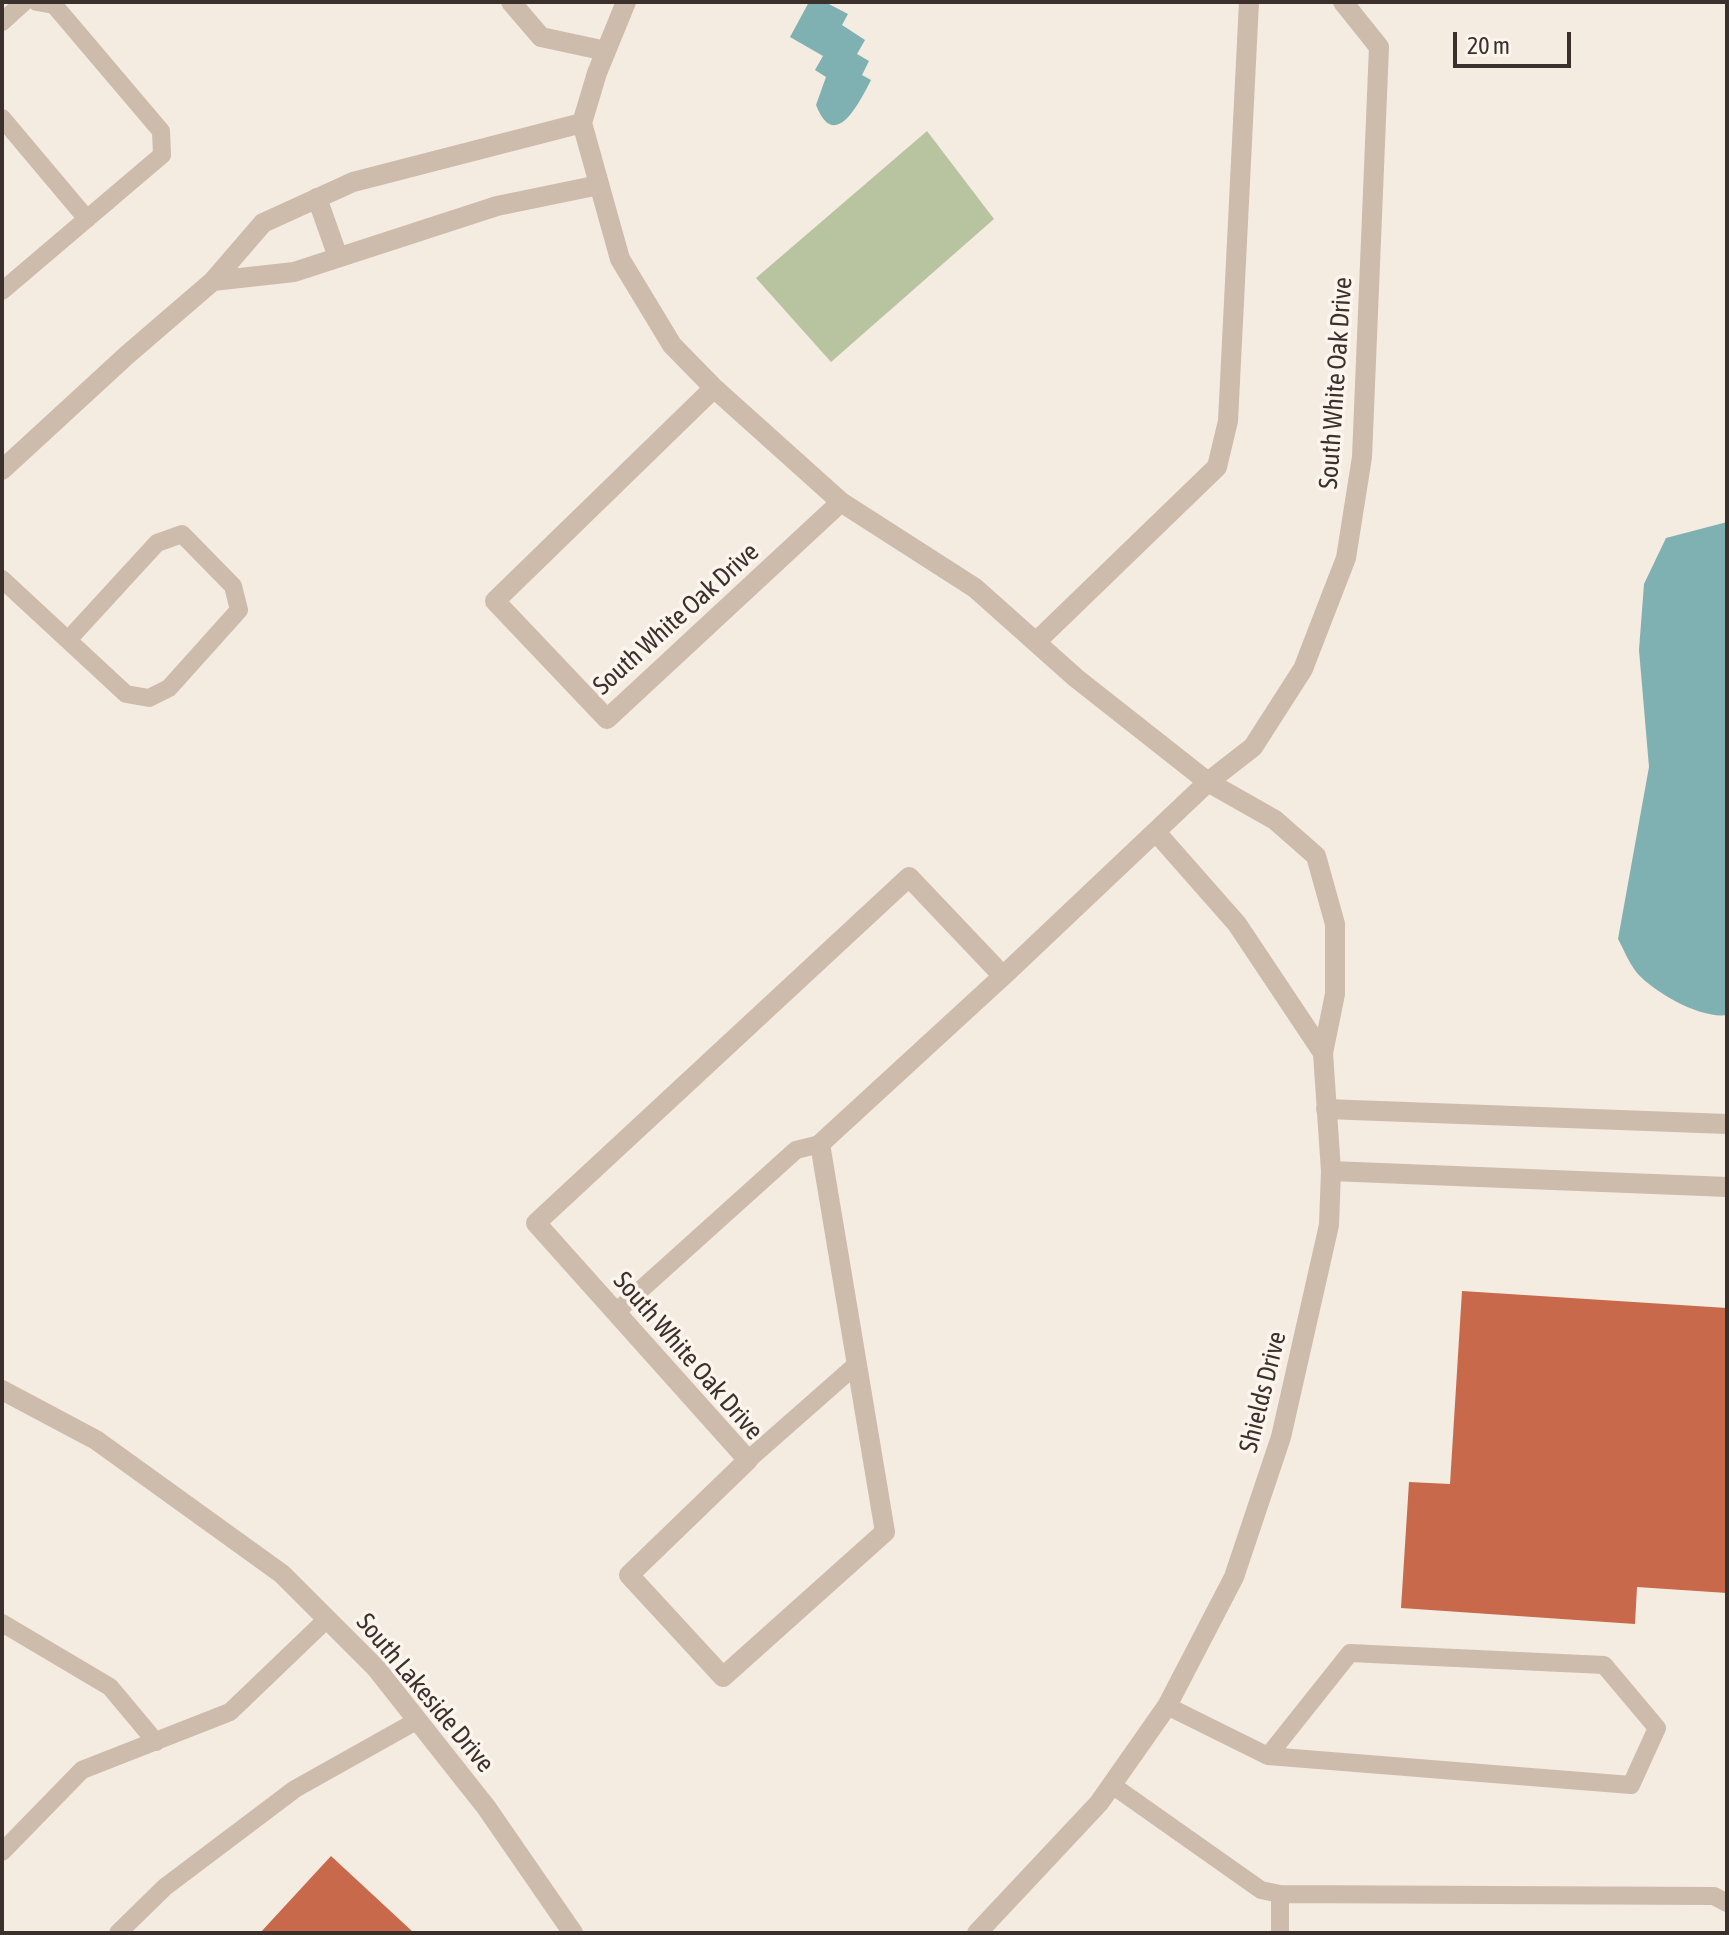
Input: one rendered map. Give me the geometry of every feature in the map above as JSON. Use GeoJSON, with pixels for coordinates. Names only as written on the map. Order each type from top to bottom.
{"type":"FeatureCollection","features":[{"type":"Feature","properties":{"kind":"street"},"geometry":{"type":"LineString","coordinates":[[511,2],[541,37],[606,51]]}},
{"type":"Feature","properties":{"kind":"street"},"geometry":{"type":"LineString","coordinates":[[626,2],[582,123],[620,259],[672,345],[714,388],[841,502],[975,588],[1076,678],[1208,782],[1275,820],[1316,856],[1335,924],[1335,994],[1323,1053],[1331,1171],[1727,1187]]}},
{"type":"Feature","properties":{"kind":"street"},"geometry":{"type":"LineString","coordinates":[[1036,642],[1217,467],[1228,421],[1249,2]]}},
{"type":"Feature","properties":{"kind":"street","name":"South White Oak Drive"},"geometry":{"type":"LineString","coordinates":[[1003,976],[909,877],[536,1223],[748,1460],[629,1575],[723,1677],[885,1532],[820,1144],[1003,976],[1208,782],[1253,747],[1303,669],[1346,558],[1362,457],[1379,47],[1343,2]]}},
{"type":"Feature","properties":{"kind":"street"},"geometry":{"type":"LineString","coordinates":[[2,468],[213,281],[263,223],[353,182],[582,123]]}},
{"type":"Feature","properties":{"kind":"street"},"geometry":{"type":"LineString","coordinates":[[213,281],[294,272],[497,206],[599,185]]}},
{"type":"Feature","properties":{"kind":"street"},"geometry":{"type":"LineString","coordinates":[[317,198],[338,257]]}},
{"type":"Feature","properties":{"kind":"street","name":"South White Oak Drive"},"geometry":{"type":"LineString","coordinates":[[714,388],[495,601],[607,719],[841,502]]}},
{"type":"Feature","properties":{"kind":"street"},"geometry":{"type":"LineString","coordinates":[[1156,832],[1237,924],[1323,1053]]}},
{"type":"Feature","properties":{"kind":"street"},"geometry":{"type":"LineString","coordinates":[[1326,1109],[1727,1124]]}},
{"type":"Feature","properties":{"kind":"street","name":"Shields Drive"},"geometry":{"type":"LineString","coordinates":[[977,1933],[1099,1803],[1112,1785],[1167,1706],[1234,1577],[1281,1437],[1329,1225],[1331,1171]]}},
{"type":"Feature","properties":{"kind":"street","name":"South Lakeside Drive"},"geometry":{"type":"LineString","coordinates":[[2,1390],[96,1440],[282,1574],[376,1668],[486,1807],[573,1933]]}},
{"type":"Feature","properties":{"kind":"lane"},"geometry":{"type":"LineString","coordinates":[[2,22],[24,2]]}},
{"type":"Feature","properties":{"kind":"lane"},"geometry":{"type":"LineString","coordinates":[[2,291],[162,155],[161,131],[54,5],[37,2]]}},
{"type":"Feature","properties":{"kind":"lane"},"geometry":{"type":"LineString","coordinates":[[2,118],[87,219]]}},
{"type":"Feature","properties":{"kind":"lane"},"geometry":{"type":"LineString","coordinates":[[2,579],[126,694],[149,698],[169,688],[239,610],[233,586],[182,534],[157,543],[68,640]]}},
{"type":"Feature","properties":{"kind":"lane"},"geometry":{"type":"LineString","coordinates":[[616,1312],[796,1150],[820,1144]]}},
{"type":"Feature","properties":{"kind":"lane"},"geometry":{"type":"LineString","coordinates":[[748,1460],[857,1364]]}},
{"type":"Feature","properties":{"kind":"lane"},"geometry":{"type":"LineString","coordinates":[[2,1852],[82,1770],[230,1712],[327,1619]]}},
{"type":"Feature","properties":{"kind":"lane"},"geometry":{"type":"LineString","coordinates":[[2,1623],[110,1687],[156,1742]]}},
{"type":"Feature","properties":{"kind":"lane"},"geometry":{"type":"LineString","coordinates":[[1167,1706],[1268,1756],[1631,1785],[1657,1728],[1604,1665],[1350,1653],[1268,1756]]}},
{"type":"Feature","properties":{"kind":"lane"},"geometry":{"type":"LineString","coordinates":[[118,1933],[165,1887],[295,1789],[418,1720]]}},
{"type":"Feature","properties":{"kind":"lane"},"geometry":{"type":"LineString","coordinates":[[1112,1785],[1261,1890],[1280,1894],[1714,1896],[1727,1903]]}},
{"type":"Feature","properties":{"kind":"lane"},"geometry":{"type":"LineString","coordinates":[[1280,1894],[1280,1933]]}},
{"type":"Feature","properties":{"kind":"green space"},"geometry":{"type":"Polygon","coordinates":[[[927,131],[994,219],[831,362],[756,278],[927,131]]]}},
{"type":"Feature","properties":{"kind":"water"},"geometry":{"type":"Polygon","coordinates":[[[809,2],[825,2],[848,14],[842,25],[865,40],[857,54],[869,61],[862,75],[871,80],[854,110],[839,124],[831,125],[823,119],[816,105],[826,77],[815,70],[823,56],[790,37],[809,2]]]}},
{"type":"Feature","properties":{"kind":"water"},"geometry":{"type":"Polygon","coordinates":[[[1727,522],[1727,1015],[1716,1015],[1692,1009],[1655,989],[1637,973],[1618,939],[1649,767],[1639,650],[1644,584],[1666,538],[1727,522]]]}},
{"type":"Feature","properties":{"kind":"building"},"geometry":{"type":"Polygon","coordinates":[[[1462,1291],[1727,1308],[1727,1593],[1637,1587],[1635,1624],[1401,1608],[1409,1482],[1450,1484],[1462,1291]]]}},
{"type":"Feature","properties":{"kind":"building"},"geometry":{"type":"Polygon","coordinates":[[[331,1856],[414,1933],[260,1933],[331,1856]]]}}]}
